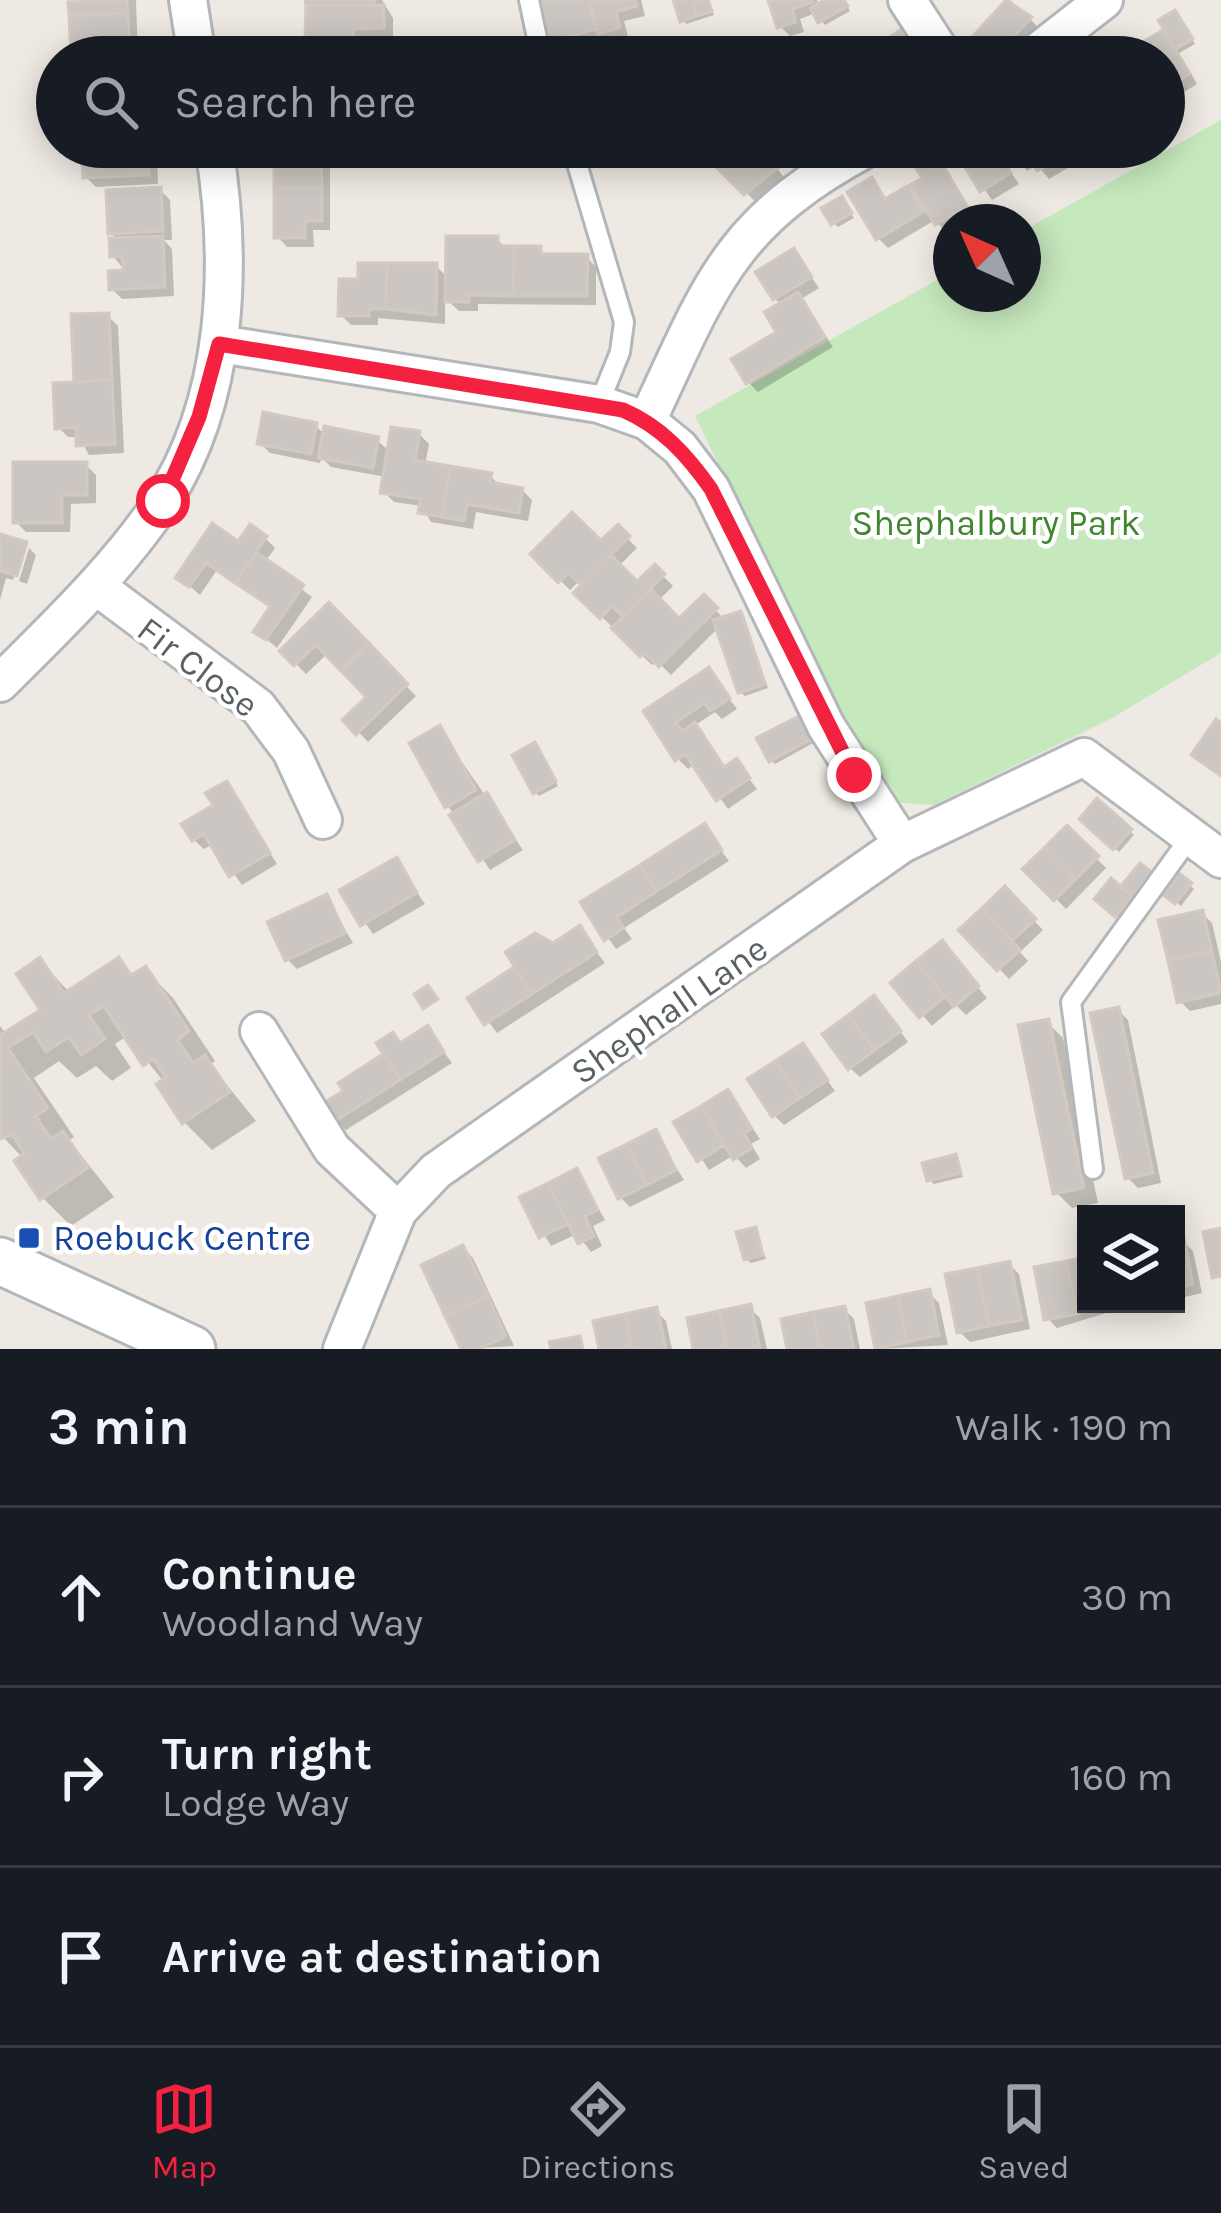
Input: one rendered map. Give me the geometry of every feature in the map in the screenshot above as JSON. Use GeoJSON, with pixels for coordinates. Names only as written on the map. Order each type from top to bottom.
{"type":"FeatureCollection","features":[{"type":"Feature","properties":{"kind":"street"},"geometry":{"type":"LineString","coordinates":[[188,0],[194,36]]}},
{"type":"Feature","properties":{"kind":"street"},"geometry":{"type":"LineString","coordinates":[[907,0],[930,36]]}},
{"type":"Feature","properties":{"kind":"street"},"geometry":{"type":"LineString","coordinates":[[1058,36],[1104,0]]}},
{"type":"Feature","properties":{"kind":"street"},"geometry":{"type":"LineString","coordinates":[[0,683],[96,586],[163,501],[199,417],[219,344],[226,217],[218,168]]}},
{"type":"Feature","properties":{"kind":"street"},"geometry":{"type":"LineString","coordinates":[[647,421],[718,272],[741,241],[792,194],[835,168]]}},
{"type":"Feature","properties":{"kind":"street"},"geometry":{"type":"LineString","coordinates":[[219,344],[599,404],[647,421],[680,448],[711,489],[826,726],[902,844]]}},
{"type":"Feature","properties":{"kind":"street","name":"Fir Close"},"geometry":{"type":"LineString","coordinates":[[96,586],[258,707],[291,751],[323,820]]}},
{"type":"Feature","properties":{"kind":"street","name":"Shephall Lane"},"geometry":{"type":"LineString","coordinates":[[342,1349],[398,1210],[436,1171],[902,844],[1084,757],[1188,840]]}},
{"type":"Feature","properties":{"kind":"street"},"geometry":{"type":"LineString","coordinates":[[1188,840],[1221,860]]}},
{"type":"Feature","properties":{"kind":"street"},"geometry":{"type":"LineString","coordinates":[[259,1031],[332,1149],[398,1210]]}},
{"type":"Feature","properties":{"kind":"street"},"geometry":{"type":"LineString","coordinates":[[0,1261],[192,1349]]}},
{"type":"Feature","properties":{"kind":"lane"},"geometry":{"type":"LineString","coordinates":[[529,0],[537,36]]}},
{"type":"Feature","properties":{"kind":"lane"},"geometry":{"type":"LineString","coordinates":[[578,168],[624,322],[620,352],[599,404]]}},
{"type":"Feature","properties":{"kind":"lane"},"geometry":{"type":"LineString","coordinates":[[1094,1168],[1071,1002],[1188,840]]}},
{"type":"Feature","properties":{"kind":"green space","name":"Shephalbury Park"},"geometry":{"type":"Polygon","coordinates":[[[1221,120],[1221,653],[1112,718],[934,805],[890,802],[876,788],[695,416],[933,282],[933,312],[1041,312],[1041,221],[1135,168],[1185,168],[1185,140],[1221,120]]]}},
{"type":"Feature","properties":{"kind":"building"},"geometry":{"type":"Polygon","coordinates":[[[127,0],[128,13],[69,16],[68,2],[127,0]]]}},
{"type":"Feature","properties":{"kind":"building"},"geometry":{"type":"Polygon","coordinates":[[[305,0],[374,0],[374,5],[306,6],[305,0]]]}},
{"type":"Feature","properties":{"kind":"building"},"geometry":{"type":"Polygon","coordinates":[[[540,0],[589,0],[597,29],[550,36],[540,0]]]}},
{"type":"Feature","properties":{"kind":"building"},"geometry":{"type":"Polygon","coordinates":[[[589,0],[635,0],[637,6],[616,12],[620,28],[598,34],[589,0]]]}},
{"type":"Feature","properties":{"kind":"building"},"geometry":{"type":"Polygon","coordinates":[[[673,0],[692,0],[697,16],[680,22],[673,0]]]}},
{"type":"Feature","properties":{"kind":"building"},"geometry":{"type":"Polygon","coordinates":[[[692,0],[708,0],[712,11],[697,16],[692,0]]]}},
{"type":"Feature","properties":{"kind":"building"},"geometry":{"type":"Polygon","coordinates":[[[768,0],[813,2],[792,9],[796,22],[777,28],[768,0]]]}},
{"type":"Feature","properties":{"kind":"building"},"geometry":{"type":"Polygon","coordinates":[[[824,0],[844,0],[848,6],[818,23],[810,8],[824,0]]]}},
{"type":"Feature","properties":{"kind":"building"},"geometry":{"type":"Polygon","coordinates":[[[1006,0],[1032,17],[1014,36],[973,36],[1006,0]]]}},
{"type":"Feature","properties":{"kind":"building"},"geometry":{"type":"Polygon","coordinates":[[[384,5],[384,28],[353,29],[353,36],[305,36],[306,6],[384,5]]]}},
{"type":"Feature","properties":{"kind":"building"},"geometry":{"type":"Polygon","coordinates":[[[1175,10],[1193,39],[1185,43],[1185,36],[1167,36],[1158,20],[1175,10]]]}},
{"type":"Feature","properties":{"kind":"building"},"geometry":{"type":"Polygon","coordinates":[[[128,13],[129,36],[70,36],[69,16],[128,13]]]}},
{"type":"Feature","properties":{"kind":"building"},"geometry":{"type":"Polygon","coordinates":[[[82,168],[149,168],[149,175],[83,178],[82,168]]]}},
{"type":"Feature","properties":{"kind":"building"},"geometry":{"type":"Polygon","coordinates":[[[274,168],[321,168],[322,188],[274,188],[274,168]]]}},
{"type":"Feature","properties":{"kind":"building"},"geometry":{"type":"Polygon","coordinates":[[[717,168],[778,168],[744,195],[717,168]]]}},
{"type":"Feature","properties":{"kind":"building"},"geometry":{"type":"Polygon","coordinates":[[[916,168],[945,168],[966,204],[933,204],[933,222],[910,185],[922,178],[916,168]]]}},
{"type":"Feature","properties":{"kind":"building"},"geometry":{"type":"Polygon","coordinates":[[[966,168],[1008,168],[1011,173],[980,192],[966,168]]]}},
{"type":"Feature","properties":{"kind":"building"},"geometry":{"type":"Polygon","coordinates":[[[872,177],[885,199],[907,186],[923,212],[876,240],[847,192],[872,177]]]}},
{"type":"Feature","properties":{"kind":"building"},"geometry":{"type":"Polygon","coordinates":[[[161,187],[163,231],[108,234],[106,190],[161,187]]]}},
{"type":"Feature","properties":{"kind":"building"},"geometry":{"type":"Polygon","coordinates":[[[274,188],[322,188],[322,221],[305,221],[305,238],[274,238],[274,188]]]}},
{"type":"Feature","properties":{"kind":"building"},"geometry":{"type":"Polygon","coordinates":[[[842,196],[852,213],[831,225],[821,208],[842,196]]]}},
{"type":"Feature","properties":{"kind":"building"},"geometry":{"type":"Polygon","coordinates":[[[163,236],[165,287],[109,290],[108,271],[123,270],[122,256],[110,257],[109,238],[163,236]]]}},
{"type":"Feature","properties":{"kind":"building"},"geometry":{"type":"Polygon","coordinates":[[[446,236],[498,236],[498,246],[514,246],[513,296],[469,295],[469,302],[445,302],[446,236]]]}},
{"type":"Feature","properties":{"kind":"building"},"geometry":{"type":"Polygon","coordinates":[[[514,246],[541,246],[541,254],[588,254],[587,296],[513,296],[514,246]]]}},
{"type":"Feature","properties":{"kind":"building"},"geometry":{"type":"Polygon","coordinates":[[[794,248],[812,277],[773,300],[755,272],[794,248]]]}},
{"type":"Feature","properties":{"kind":"building"},"geometry":{"type":"Polygon","coordinates":[[[358,263],[387,263],[386,309],[369,309],[369,316],[338,316],[339,279],[358,279],[358,263]]]}},
{"type":"Feature","properties":{"kind":"building"},"geometry":{"type":"Polygon","coordinates":[[[387,263],[437,263],[436,315],[386,309],[387,263]]]}},
{"type":"Feature","properties":{"kind":"building"},"geometry":{"type":"Polygon","coordinates":[[[798,292],[825,337],[746,384],[731,359],[776,332],[764,312],[798,292]]]}},
{"type":"Feature","properties":{"kind":"building"},"geometry":{"type":"Polygon","coordinates":[[[109,313],[112,380],[74,382],[71,314],[109,313]]]}},
{"type":"Feature","properties":{"kind":"building"},"geometry":{"type":"Polygon","coordinates":[[[112,380],[115,444],[76,446],[76,427],[55,429],[53,383],[112,380]]]}},
{"type":"Feature","properties":{"kind":"building"},"geometry":{"type":"Polygon","coordinates":[[[263,412],[317,423],[311,454],[257,444],[263,412]]]}},
{"type":"Feature","properties":{"kind":"building"},"geometry":{"type":"Polygon","coordinates":[[[324,426],[379,437],[373,468],[318,458],[324,426]]]}},
{"type":"Feature","properties":{"kind":"building"},"geometry":{"type":"Polygon","coordinates":[[[391,427],[420,431],[415,460],[450,466],[442,517],[418,513],[420,499],[380,493],[391,427]]]}},
{"type":"Feature","properties":{"kind":"building"},"geometry":{"type":"Polygon","coordinates":[[[13,462],[87,462],[87,495],[62,495],[62,523],[13,523],[13,462]]]}},
{"type":"Feature","properties":{"kind":"building"},"geometry":{"type":"Polygon","coordinates":[[[450,466],[492,473],[490,482],[523,488],[519,513],[467,504],[464,521],[442,517],[450,466]]]}},
{"type":"Feature","properties":{"kind":"building"},"geometry":{"type":"Polygon","coordinates":[[[572,512],[601,540],[618,524],[630,536],[581,585],[569,573],[558,583],[530,554],[572,512]]]}},
{"type":"Feature","properties":{"kind":"building"},"geometry":{"type":"Polygon","coordinates":[[[212,523],[238,541],[250,524],[267,536],[235,583],[206,563],[189,587],[175,578],[212,523]]]}},
{"type":"Feature","properties":{"kind":"building"},"geometry":{"type":"Polygon","coordinates":[[[0,534],[27,542],[17,576],[0,571],[0,534]]]}},
{"type":"Feature","properties":{"kind":"building"},"geometry":{"type":"Polygon","coordinates":[[[256,552],[304,585],[266,640],[253,632],[270,606],[235,583],[256,552]]]}},
{"type":"Feature","properties":{"kind":"building"},"geometry":{"type":"Polygon","coordinates":[[[611,555],[637,581],[655,564],[665,574],[623,617],[612,606],[600,619],[573,593],[611,555]]]}},
{"type":"Feature","properties":{"kind":"building"},"geometry":{"type":"Polygon","coordinates":[[[651,589],[679,618],[704,594],[718,608],[659,667],[644,653],[640,657],[611,628],[651,589]]]}},
{"type":"Feature","properties":{"kind":"building"},"geometry":{"type":"Polygon","coordinates":[[[329,602],[369,643],[341,671],[316,645],[294,666],[279,651],[329,602]]]}},
{"type":"Feature","properties":{"kind":"building"},"geometry":{"type":"Polygon","coordinates":[[[741,611],[765,684],[738,693],[713,620],[741,611]]]}},
{"type":"Feature","properties":{"kind":"building"},"geometry":{"type":"Polygon","coordinates":[[[369,643],[408,684],[356,735],[342,720],[366,697],[341,671],[369,643]]]}},
{"type":"Feature","properties":{"kind":"building"},"geometry":{"type":"Polygon","coordinates":[[[709,667],[730,698],[710,711],[705,703],[676,722],[682,731],[695,722],[724,767],[737,758],[750,778],[716,801],[685,754],[675,761],[643,711],[709,667]]]}},
{"type":"Feature","properties":{"kind":"building"},"geometry":{"type":"Polygon","coordinates":[[[801,715],[813,738],[769,762],[756,738],[801,715]]]}},
{"type":"Feature","properties":{"kind":"building"},"geometry":{"type":"Polygon","coordinates":[[[1216,719],[1221,723],[1221,776],[1191,755],[1216,719]]]}},
{"type":"Feature","properties":{"kind":"building"},"geometry":{"type":"Polygon","coordinates":[[[440,725],[476,790],[445,808],[409,743],[440,725]]]}},
{"type":"Feature","properties":{"kind":"building"},"geometry":{"type":"Polygon","coordinates":[[[535,742],[556,781],[533,794],[512,755],[535,742]]]}},
{"type":"Feature","properties":{"kind":"building"},"geometry":{"type":"Polygon","coordinates":[[[227,781],[270,853],[229,877],[204,834],[192,841],[181,824],[213,805],[205,793],[227,781]]]}},
{"type":"Feature","properties":{"kind":"building"},"geometry":{"type":"Polygon","coordinates":[[[487,792],[515,840],[478,862],[449,815],[487,792]]]}},
{"type":"Feature","properties":{"kind":"building"},"geometry":{"type":"Polygon","coordinates":[[[1097,798],[1132,829],[1113,850],[1079,819],[1097,798]]]}},
{"type":"Feature","properties":{"kind":"building"},"geometry":{"type":"Polygon","coordinates":[[[705,823],[722,850],[657,891],[640,865],[705,823]]]}},
{"type":"Feature","properties":{"kind":"building"},"geometry":{"type":"Polygon","coordinates":[[[1067,825],[1099,856],[1076,879],[1045,847],[1067,825]]]}},
{"type":"Feature","properties":{"kind":"building"},"geometry":{"type":"Polygon","coordinates":[[[1045,847],[1076,879],[1054,901],[1022,869],[1045,847]]]}},
{"type":"Feature","properties":{"kind":"building"},"geometry":{"type":"Polygon","coordinates":[[[397,857],[417,893],[360,926],[339,890],[397,857]]]}},
{"type":"Feature","properties":{"kind":"building"},"geometry":{"type":"Polygon","coordinates":[[[1140,863],[1152,872],[1132,896],[1120,887],[1140,863]]]}},
{"type":"Feature","properties":{"kind":"building"},"geometry":{"type":"Polygon","coordinates":[[[640,865],[657,891],[617,917],[624,928],[604,941],[580,902],[640,865]]]}},
{"type":"Feature","properties":{"kind":"building"},"geometry":{"type":"Polygon","coordinates":[[[1179,873],[1192,883],[1175,904],[1163,895],[1179,873]]]}},
{"type":"Feature","properties":{"kind":"building"},"geometry":{"type":"Polygon","coordinates":[[[1111,878],[1132,896],[1115,917],[1094,899],[1111,878]]]}},
{"type":"Feature","properties":{"kind":"building"},"geometry":{"type":"Polygon","coordinates":[[[1005,886],[1036,919],[1012,941],[982,908],[1005,886]]]}},
{"type":"Feature","properties":{"kind":"building"},"geometry":{"type":"Polygon","coordinates":[[[327,894],[345,933],[285,961],[267,922],[327,894]]]}},
{"type":"Feature","properties":{"kind":"building"},"geometry":{"type":"Polygon","coordinates":[[[982,908],[1020,950],[997,971],[958,930],[982,908]]]}},
{"type":"Feature","properties":{"kind":"building"},"geometry":{"type":"Polygon","coordinates":[[[1203,910],[1212,951],[1168,961],[1158,920],[1203,910]]]}},
{"type":"Feature","properties":{"kind":"building"},"geometry":{"type":"Polygon","coordinates":[[[580,925],[597,952],[532,994],[505,952],[535,933],[553,943],[580,925]]]}},
{"type":"Feature","properties":{"kind":"building"},"geometry":{"type":"Polygon","coordinates":[[[942,940],[979,986],[954,1007],[916,961],[942,940]]]}},
{"type":"Feature","properties":{"kind":"building"},"geometry":{"type":"Polygon","coordinates":[[[1212,951],[1221,993],[1177,1003],[1168,961],[1212,951]]]}},
{"type":"Feature","properties":{"kind":"building"},"geometry":{"type":"Polygon","coordinates":[[[40,957],[64,993],[119,957],[131,975],[146,966],[189,1031],[178,1040],[193,1063],[205,1055],[230,1092],[182,1124],[156,1084],[166,1077],[153,1059],[143,1066],[104,1006],[89,1015],[105,1039],[81,1055],[69,1037],[46,1052],[33,1032],[8,1048],[48,1108],[36,1116],[51,1139],[63,1131],[88,1168],[40,1200],[14,1161],[24,1153],[12,1135],[0,1139],[0,1035],[40,1010],[16,974],[40,957]]]}},
{"type":"Feature","properties":{"kind":"building"},"geometry":{"type":"Polygon","coordinates":[[[916,961],[945,997],[919,1018],[890,983],[916,961]]]}},
{"type":"Feature","properties":{"kind":"building"},"geometry":{"type":"Polygon","coordinates":[[[514,967],[532,994],[484,1025],[467,998],[514,967]]]}},
{"type":"Feature","properties":{"kind":"building"},"geometry":{"type":"Polygon","coordinates":[[[428,985],[438,999],[423,1009],[414,994],[428,985]]]}},
{"type":"Feature","properties":{"kind":"building"},"geometry":{"type":"Polygon","coordinates":[[[874,995],[901,1031],[875,1050],[848,1015],[874,995]]]}},
{"type":"Feature","properties":{"kind":"building"},"geometry":{"type":"Polygon","coordinates":[[[1119,1007],[1153,1173],[1125,1179],[1090,1013],[1119,1007]]]}},
{"type":"Feature","properties":{"kind":"building"},"geometry":{"type":"Polygon","coordinates":[[[848,1015],[875,1050],[848,1070],[822,1034],[848,1015]]]}},
{"type":"Feature","properties":{"kind":"building"},"geometry":{"type":"Polygon","coordinates":[[[1049,1019],[1084,1188],[1053,1194],[1018,1025],[1049,1019]]]}},
{"type":"Feature","properties":{"kind":"building"},"geometry":{"type":"Polygon","coordinates":[[[428,1025],[444,1052],[400,1080],[376,1043],[393,1032],[400,1043],[428,1025]]]}},
{"type":"Feature","properties":{"kind":"building"},"geometry":{"type":"Polygon","coordinates":[[[803,1043],[828,1080],[800,1098],[775,1061],[803,1043]]]}},
{"type":"Feature","properties":{"kind":"building"},"geometry":{"type":"Polygon","coordinates":[[[383,1054],[400,1080],[334,1122],[322,1104],[343,1091],[338,1083],[383,1054]]]}},
{"type":"Feature","properties":{"kind":"building"},"geometry":{"type":"Polygon","coordinates":[[[775,1061],[800,1098],[772,1117],[747,1079],[775,1061]]]}},
{"type":"Feature","properties":{"kind":"building"},"geometry":{"type":"Polygon","coordinates":[[[728,1089],[752,1129],[744,1133],[752,1148],[733,1160],[701,1106],[728,1089]]]}},
{"type":"Feature","properties":{"kind":"building"},"geometry":{"type":"Polygon","coordinates":[[[701,1106],[724,1145],[697,1162],[673,1122],[701,1106]]]}},
{"type":"Feature","properties":{"kind":"building"},"geometry":{"type":"Polygon","coordinates":[[[656,1129],[676,1170],[647,1185],[627,1144],[656,1129]]]}},
{"type":"Feature","properties":{"kind":"building"},"geometry":{"type":"Polygon","coordinates":[[[627,1144],[647,1185],[618,1199],[598,1158],[627,1144]]]}},
{"type":"Feature","properties":{"kind":"building"},"geometry":{"type":"Polygon","coordinates":[[[956,1154],[961,1173],[927,1181],[922,1163],[956,1154]]]}},
{"type":"Feature","properties":{"kind":"building"},"geometry":{"type":"Polygon","coordinates":[[[577,1168],[598,1210],[585,1216],[594,1236],[578,1244],[548,1183],[577,1168]]]}},
{"type":"Feature","properties":{"kind":"building"},"geometry":{"type":"Polygon","coordinates":[[[548,1183],[568,1224],[539,1238],[519,1197],[548,1183]]]}},
{"type":"Feature","properties":{"kind":"building"},"geometry":{"type":"Polygon","coordinates":[[[756,1227],[763,1255],[744,1260],[736,1232],[756,1227]]]}},
{"type":"Feature","properties":{"kind":"building"},"geometry":{"type":"Polygon","coordinates":[[[1221,1228],[1221,1276],[1212,1278],[1203,1232],[1221,1228]]]}},
{"type":"Feature","properties":{"kind":"building"},"geometry":{"type":"Polygon","coordinates":[[[1185,1243],[1193,1284],[1185,1286],[1185,1243]]]}},
{"type":"Feature","properties":{"kind":"building"},"geometry":{"type":"Polygon","coordinates":[[[463,1245],[488,1296],[445,1316],[421,1265],[463,1245]]]}},
{"type":"Feature","properties":{"kind":"building"},"geometry":{"type":"Polygon","coordinates":[[[1077,1259],[1077,1306],[1075,1306],[1066,1261],[1077,1259]]]}},
{"type":"Feature","properties":{"kind":"building"},"geometry":{"type":"Polygon","coordinates":[[[1010,1261],[1022,1320],[989,1326],[977,1268],[1010,1261]]]}},
{"type":"Feature","properties":{"kind":"building"},"geometry":{"type":"Polygon","coordinates":[[[1066,1261],[1077,1314],[1044,1320],[1034,1267],[1066,1261]]]}},
{"type":"Feature","properties":{"kind":"building"},"geometry":{"type":"Polygon","coordinates":[[[977,1268],[989,1326],[957,1333],[945,1274],[977,1268]]]}},
{"type":"Feature","properties":{"kind":"building"},"geometry":{"type":"Polygon","coordinates":[[[930,1289],[939,1335],[907,1342],[898,1296],[930,1289]]]}},
{"type":"Feature","properties":{"kind":"building"},"geometry":{"type":"Polygon","coordinates":[[[488,1296],[506,1336],[479,1349],[461,1349],[445,1316],[488,1296]]]}},
{"type":"Feature","properties":{"kind":"building"},"geometry":{"type":"Polygon","coordinates":[[[898,1296],[907,1342],[875,1349],[866,1303],[898,1296]]]}},
{"type":"Feature","properties":{"kind":"building"},"geometry":{"type":"Polygon","coordinates":[[[751,1304],[760,1349],[727,1349],[719,1311],[751,1304]]]}},
{"type":"Feature","properties":{"kind":"building"},"geometry":{"type":"Polygon","coordinates":[[[845,1306],[854,1349],[820,1349],[813,1312],[845,1306]]]}},
{"type":"Feature","properties":{"kind":"building"},"geometry":{"type":"Polygon","coordinates":[[[657,1307],[666,1349],[632,1349],[625,1314],[657,1307]]]}},
{"type":"Feature","properties":{"kind":"building"},"geometry":{"type":"Polygon","coordinates":[[[719,1311],[727,1349],[693,1349],[687,1318],[719,1311]]]}},
{"type":"Feature","properties":{"kind":"building"},"geometry":{"type":"Polygon","coordinates":[[[813,1312],[820,1349],[787,1349],[781,1319],[813,1312]]]}},
{"type":"Feature","properties":{"kind":"building"},"geometry":{"type":"Polygon","coordinates":[[[625,1314],[632,1349],[599,1349],[593,1321],[625,1314]]]}},
{"type":"Feature","properties":{"kind":"building"},"geometry":{"type":"Polygon","coordinates":[[[580,1336],[583,1349],[551,1349],[549,1342],[580,1336]]]}},
{"type":"Feature","properties":{"kind":"place","name":"Roebuck Centre"},"geometry":{"type":"Point","coordinates":[29,1238]}},
{"type":"Feature","properties":{"kind":"route"},"geometry":{"type":"LineString","coordinates":[[163,501],[199,417],[219,344],[623,410],[647,421],[680,448],[711,489],[854,775]]}}]}
